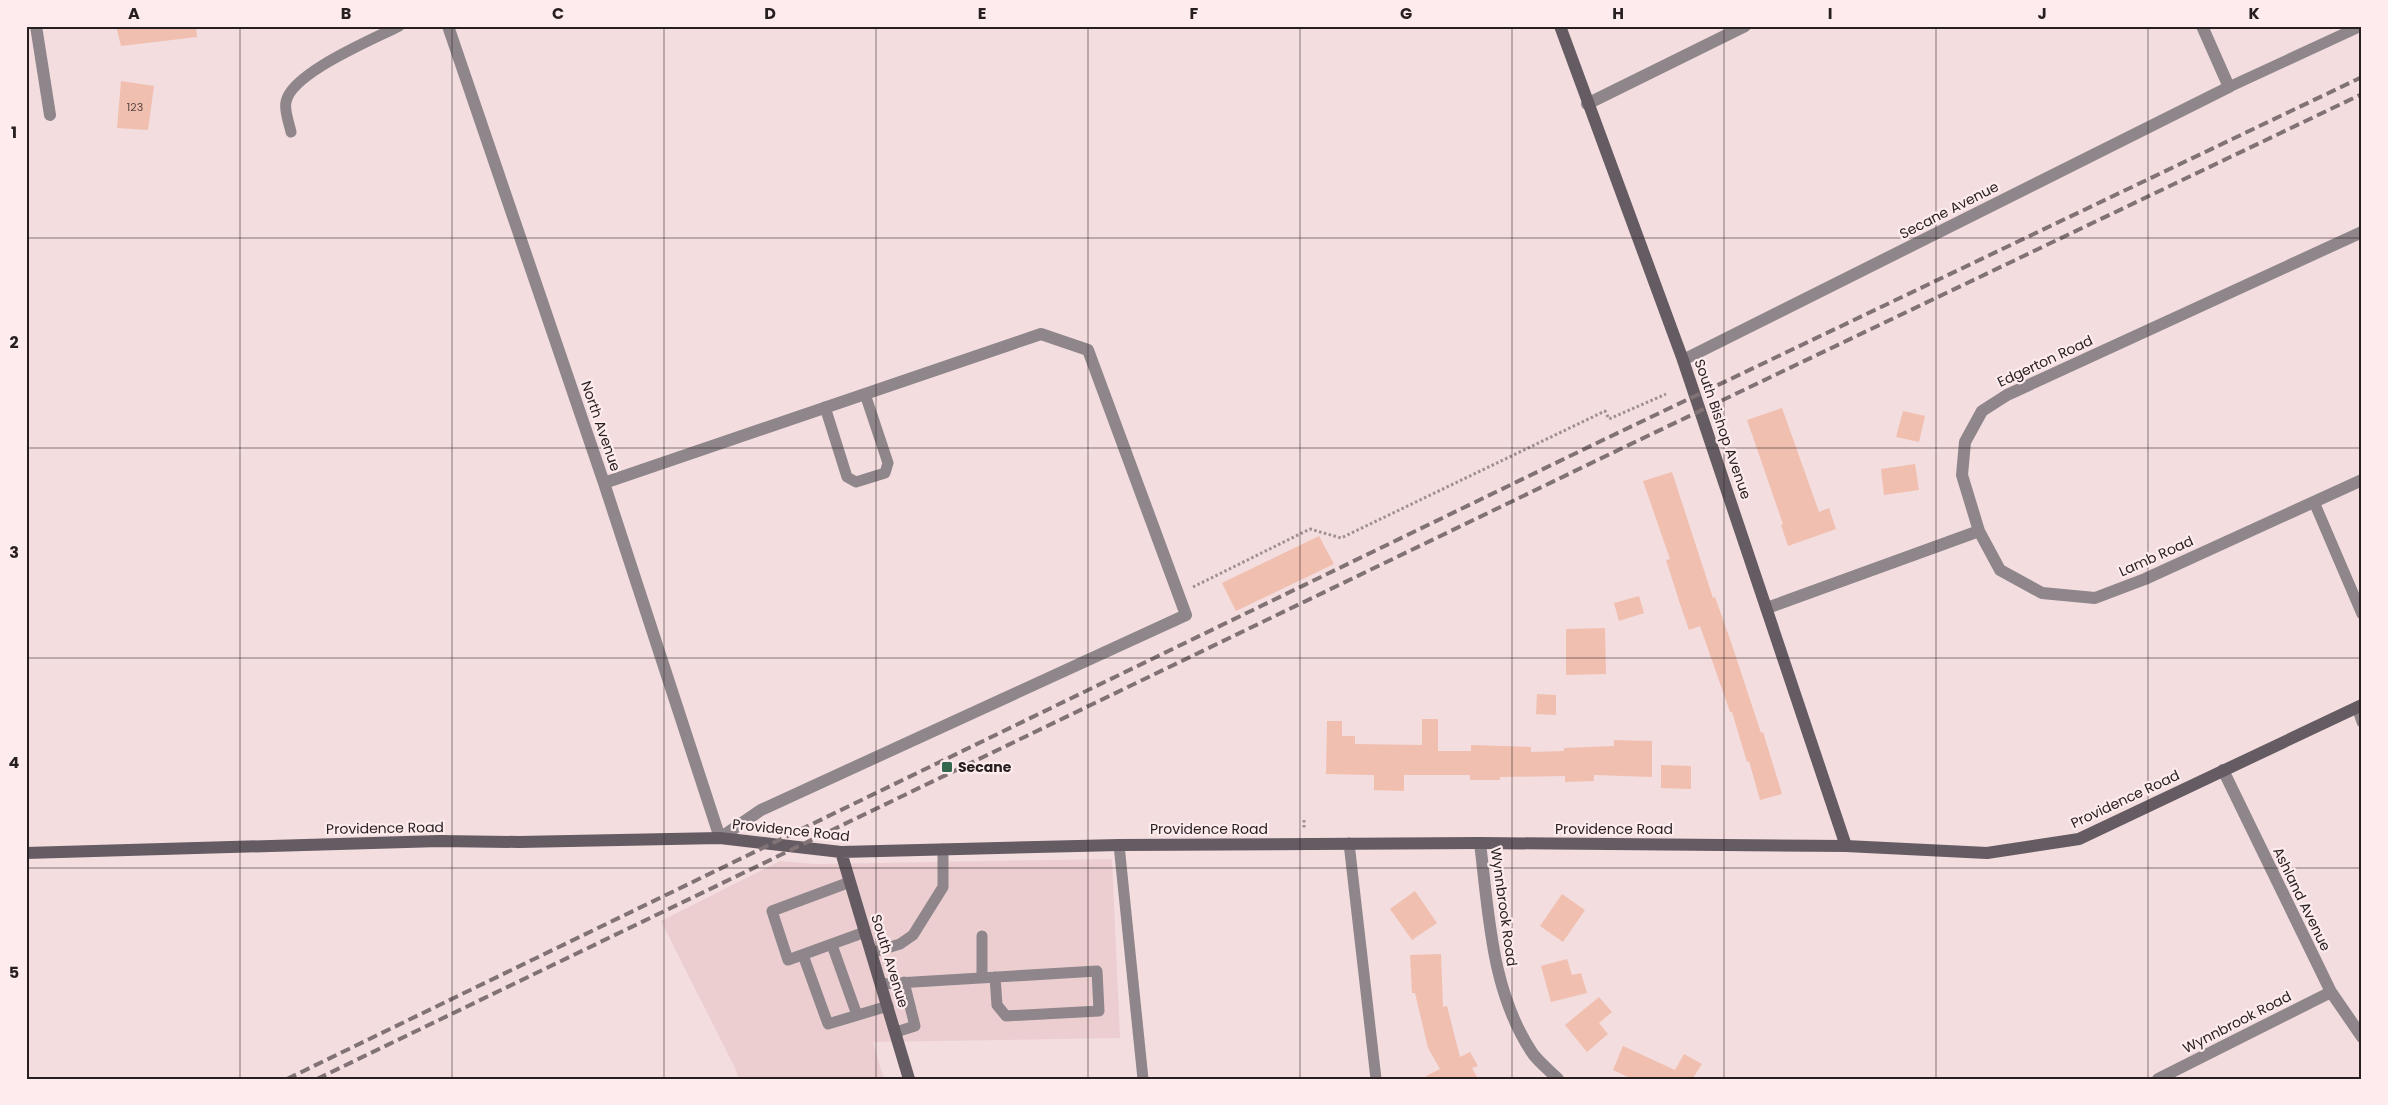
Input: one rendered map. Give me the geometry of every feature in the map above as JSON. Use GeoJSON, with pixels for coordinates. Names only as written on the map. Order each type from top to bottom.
{"type":"FeatureCollection","features":[{"type":"Feature","properties":{"kind":"street"},"geometry":{"type":"LineString","coordinates":[[36,26],[50,115]]}},
{"type":"Feature","properties":{"kind":"street","name":"North Avenue"},"geometry":{"type":"LineString","coordinates":[[448,26],[604,483],[720,838]]}},
{"type":"Feature","properties":{"kind":"street","name":"South Bishop Avenue"},"geometry":{"type":"LineString","coordinates":[[1560,26],[1587,104],[1683,360],[1846,846]]}},
{"type":"Feature","properties":{"kind":"street"},"geometry":{"type":"LineString","coordinates":[[1587,104],[1745,26]]}},
{"type":"Feature","properties":{"kind":"street"},"geometry":{"type":"LineString","coordinates":[[2202,26],[2229,87]]}},
{"type":"Feature","properties":{"kind":"street","name":"Secane Avenue"},"geometry":{"type":"LineString","coordinates":[[1683,360],[2229,87]]}},
{"type":"Feature","properties":{"kind":"street","name":"Edgerton Road"},"geometry":{"type":"LineString","coordinates":[[1979,531],[1962,475],[1965,442],[1982,411],[2007,394],[2362,232]]}},
{"type":"Feature","properties":{"kind":"street"},"geometry":{"type":"LineString","coordinates":[[604,483],[1041,334],[1088,350],[1186,615],[761,810],[720,838]]}},
{"type":"Feature","properties":{"kind":"street","name":"Lamb Road"},"geometry":{"type":"LineString","coordinates":[[1979,531],[2000,570],[2042,593],[2095,598],[2145,579],[2362,480]]}},
{"type":"Feature","properties":{"kind":"street"},"geometry":{"type":"LineString","coordinates":[[1767,608],[1979,531]]}},
{"type":"Feature","properties":{"kind":"street","name":"Providence Road"},"geometry":{"type":"LineString","coordinates":[[26,853],[440,841],[519,842],[720,838],[841,852],[1119,845],[1480,843],[1846,846],[1987,853],[2079,839],[2359,706]]}},
{"type":"Feature","properties":{"kind":"street","name":"Ashland Avenue"},"geometry":{"type":"LineString","coordinates":[[2223,770],[2331,992],[2362,1037]]}},
{"type":"Feature","properties":{"kind":"street","name":"Wynnbrook Road"},"geometry":{"type":"LineString","coordinates":[[1480,843],[1495,964],[1511,1012],[1534,1055],[1558,1079]]}},
{"type":"Feature","properties":{"kind":"street","name":"South Avenue"},"geometry":{"type":"LineString","coordinates":[[841,852],[909,1079]]}},
{"type":"Feature","properties":{"kind":"street","name":"Wynnbrook Road"},"geometry":{"type":"LineString","coordinates":[[2158,1079],[2331,992]]}},
{"type":"Feature","properties":{"kind":"lane"},"geometry":{"type":"LineString","coordinates":[[291,132],[285,103],[289,91],[341,54],[399,26]]}},
{"type":"Feature","properties":{"kind":"lane"},"geometry":{"type":"LineString","coordinates":[[2229,87],[2361,26]]}},
{"type":"Feature","properties":{"kind":"lane"},"geometry":{"type":"LineString","coordinates":[[825,408],[847,477],[856,482],[885,473],[888,463],[865,394]]}},
{"type":"Feature","properties":{"kind":"lane"},"geometry":{"type":"LineString","coordinates":[[2314,502],[2362,614]]}},
{"type":"Feature","properties":{"kind":"lane"},"geometry":{"type":"LineString","coordinates":[[2359,706],[2362,722]]}},
{"type":"Feature","properties":{"kind":"lane"},"geometry":{"type":"LineString","coordinates":[[1349,843],[1376,1079]]}},
{"type":"Feature","properties":{"kind":"lane"},"geometry":{"type":"LineString","coordinates":[[1119,845],[1143,1079]]}},
{"type":"Feature","properties":{"kind":"lane"},"geometry":{"type":"LineString","coordinates":[[871,953],[907,940],[941,894],[945,880],[942,849]]}},
{"type":"Feature","properties":{"kind":"lane"},"geometry":{"type":"LineString","coordinates":[[850,882],[772,911],[788,960],[865,932]]}},
{"type":"Feature","properties":{"kind":"lane"},"geometry":{"type":"LineString","coordinates":[[982,936],[982,978]]}},
{"type":"Feature","properties":{"kind":"lane"},"geometry":{"type":"LineString","coordinates":[[832,945],[857,1015]]}},
{"type":"Feature","properties":{"kind":"lane"},"geometry":{"type":"LineString","coordinates":[[803,955],[828,1024],[888,1006]]}},
{"type":"Feature","properties":{"kind":"lane"},"geometry":{"type":"LineString","coordinates":[[881,984],[904,982],[1097,971],[1099,1011],[1006,1016],[997,1005],[995,977]]}},
{"type":"Feature","properties":{"kind":"lane"},"geometry":{"type":"LineString","coordinates":[[896,1032],[915,1026],[904,982]]}},
{"type":"Feature","properties":{"kind":"path"},"geometry":{"type":"LineString","coordinates":[[1178,594],[1310,528],[1341,538],[1605,412],[1609,418],[1666,394]]}},
{"type":"Feature","properties":{"kind":"shaded area"},"geometry":{"type":"Polygon","coordinates":[[[1112,859],[1120,1038],[873,1042],[884,1079],[739,1079],[661,921],[780,861],[815,864],[1112,859]]]}},
{"type":"Feature","properties":{"kind":"building"},"geometry":{"type":"Polygon","coordinates":[[[116,26],[196,26],[197,37],[121,46],[116,26]]]}},
{"type":"Feature","properties":{"kind":"building"},"geometry":{"type":"Polygon","coordinates":[[[121,81],[154,86],[148,130],[117,128],[121,81]]]}},
{"type":"Feature","properties":{"kind":"building"},"geometry":{"type":"Polygon","coordinates":[[[1782,408],[1819,512],[1829,508],[1836,529],[1788,546],[1781,525],[1783,524],[1747,420],[1782,408]]]}},
{"type":"Feature","properties":{"kind":"building"},"geometry":{"type":"Polygon","coordinates":[[[1903,411],[1925,416],[1919,442],[1896,437],[1903,411]]]}},
{"type":"Feature","properties":{"kind":"building"},"geometry":{"type":"Polygon","coordinates":[[[1915,464],[1919,490],[1884,495],[1881,469],[1915,464]]]}},
{"type":"Feature","properties":{"kind":"building"},"geometry":{"type":"Polygon","coordinates":[[[1672,472],[1713,598],[1715,597],[1761,733],[1763,732],[1782,794],[1760,800],[1749,761],[1747,762],[1732,712],[1730,712],[1700,626],[1689,630],[1681,607],[1666,560],[1670,559],[1643,481],[1672,472]]]}},
{"type":"Feature","properties":{"kind":"building"},"geometry":{"type":"Polygon","coordinates":[[[1319,536],[1334,564],[1236,611],[1222,583],[1319,536]]]}},
{"type":"Feature","properties":{"kind":"building"},"geometry":{"type":"Polygon","coordinates":[[[1639,596],[1644,613],[1619,621],[1614,603],[1639,596]]]}},
{"type":"Feature","properties":{"kind":"building"},"geometry":{"type":"Polygon","coordinates":[[[1605,628],[1606,674],[1566,675],[1566,629],[1605,628]]]}},
{"type":"Feature","properties":{"kind":"building"},"geometry":{"type":"Polygon","coordinates":[[[1537,694],[1556,695],[1556,715],[1536,714],[1537,694]]]}},
{"type":"Feature","properties":{"kind":"building"},"geometry":{"type":"Polygon","coordinates":[[[1422,719],[1438,719],[1438,751],[1471,751],[1471,745],[1531,747],[1531,752],[1564,751],[1564,748],[1614,746],[1614,740],[1652,741],[1652,777],[1594,775],[1594,781],[1565,782],[1565,776],[1500,777],[1500,780],[1470,780],[1470,775],[1404,775],[1404,791],[1374,790],[1374,775],[1326,774],[1327,721],[1342,721],[1342,736],[1355,736],[1355,744],[1422,745],[1422,719]]]}},
{"type":"Feature","properties":{"kind":"building"},"geometry":{"type":"Polygon","coordinates":[[[1661,765],[1691,766],[1691,789],[1661,788],[1661,765]]]}},
{"type":"Feature","properties":{"kind":"building"},"geometry":{"type":"Polygon","coordinates":[[[1415,891],[1437,923],[1412,940],[1390,909],[1415,891]]]}},
{"type":"Feature","properties":{"kind":"building"},"geometry":{"type":"Polygon","coordinates":[[[1562,894],[1585,910],[1563,942],[1540,926],[1562,894]]]}},
{"type":"Feature","properties":{"kind":"building"},"geometry":{"type":"Polygon","coordinates":[[[1441,954],[1443,1007],[1447,1006],[1460,1057],[1470,1052],[1478,1066],[1472,1068],[1478,1079],[1428,1079],[1426,1076],[1440,1069],[1428,1048],[1415,993],[1412,993],[1410,955],[1441,954]]]}},
{"type":"Feature","properties":{"kind":"building"},"geometry":{"type":"Polygon","coordinates":[[[1567,959],[1572,975],[1581,973],[1587,993],[1551,1002],[1541,966],[1567,959]]]}},
{"type":"Feature","properties":{"kind":"building"},"geometry":{"type":"Polygon","coordinates":[[[1599,997],[1612,1012],[1599,1023],[1608,1034],[1587,1052],[1565,1025],[1599,997]]]}},
{"type":"Feature","properties":{"kind":"building"},"geometry":{"type":"Polygon","coordinates":[[[1623,1046],[1675,1070],[1684,1054],[1702,1064],[1693,1078],[1695,1079],[1632,1079],[1613,1070],[1623,1046]]]}},
{"type":"Feature","properties":{"kind":"railway"},"geometry":{"type":"LineString","coordinates":[[287,1079],[1603,440],[2362,77]]}},
{"type":"Feature","properties":{"kind":"railway"},"geometry":{"type":"LineString","coordinates":[[317,1079],[1610,454],[2362,94]]}},
{"type":"Feature","properties":{"kind":"place","name":"Secane"},"geometry":{"type":"Point","coordinates":[947,767]}}]}
